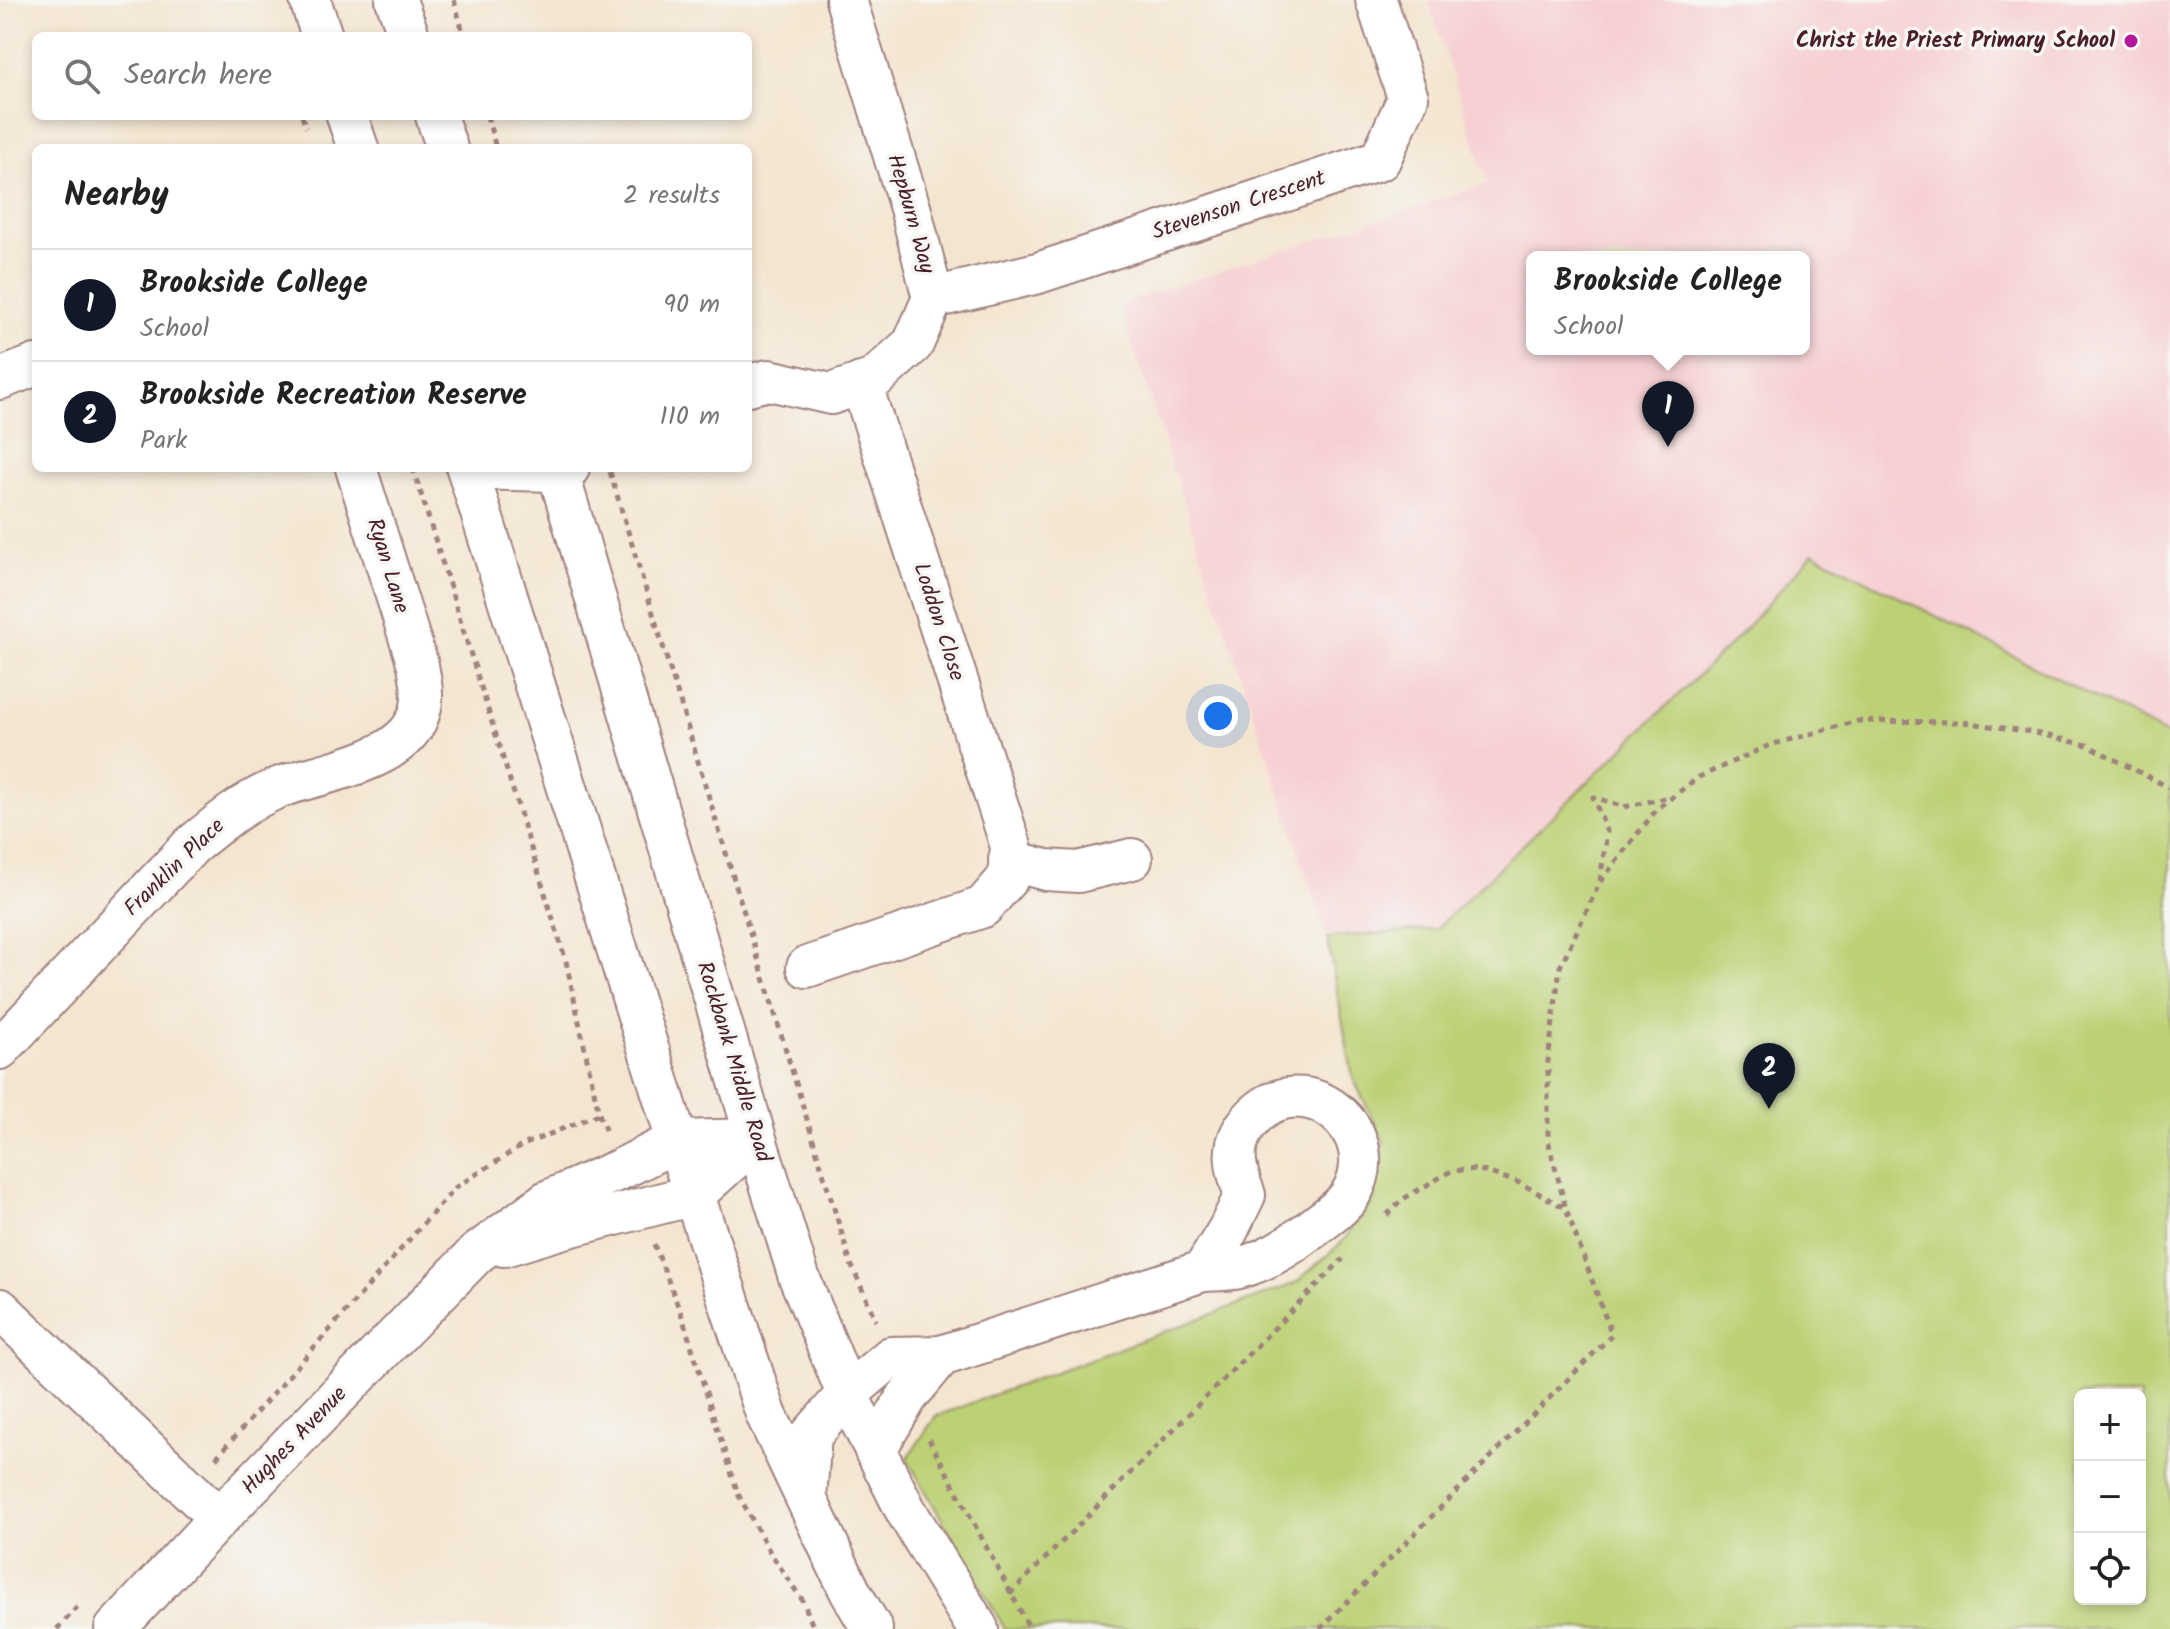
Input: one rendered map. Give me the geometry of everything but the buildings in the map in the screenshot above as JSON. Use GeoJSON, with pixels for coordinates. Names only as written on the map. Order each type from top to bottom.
{"type":"FeatureCollection","features":[{"type":"Feature","properties":{"kind":"street"},"geometry":{"type":"LineString","coordinates":[[310,0],[321,32]]}},
{"type":"Feature","properties":{"kind":"street"},"geometry":{"type":"LineString","coordinates":[[396,0],[408,32]]}},
{"type":"Feature","properties":{"kind":"street","name":"Hepburn Way"},"geometry":{"type":"LineString","coordinates":[[752,384],[769,380],[831,394],[874,379],[913,344],[933,298],[911,211],[846,0]]}},
{"type":"Feature","properties":{"kind":"street","name":"Stevenson Crescent"},"geometry":{"type":"LineString","coordinates":[[933,298],[1038,273],[1380,160],[1408,98],[1376,0]]}},
{"type":"Feature","properties":{"kind":"street"},"geometry":{"type":"LineString","coordinates":[[348,120],[357,144]]}},
{"type":"Feature","properties":{"kind":"street"},"geometry":{"type":"LineString","coordinates":[[437,120],[446,144]]}},
{"type":"Feature","properties":{"kind":"street"},"geometry":{"type":"LineString","coordinates":[[0,379],[32,367]]}},
{"type":"Feature","properties":{"kind":"street","name":"Loddon Close"},"geometry":{"type":"LineString","coordinates":[[861,383],[1011,846],[1009,860]]}},
{"type":"Feature","properties":{"kind":"street","name":"Ryan Lane"},"geometry":{"type":"LineString","coordinates":[[357,472],[418,665]]}},
{"type":"Feature","properties":{"kind":"street"},"geometry":{"type":"LineString","coordinates":[[469,472],[694,1195],[766,1414],[850,1591],[872,1629]]}},
{"type":"Feature","properties":{"kind":"street","name":"Rockbank Middle Road"},"geometry":{"type":"LineString","coordinates":[[562,472],[799,1277],[847,1394],[875,1451],[906,1511],[978,1629]]}},
{"type":"Feature","properties":{"kind":"street","name":"Franklin Place"},"geometry":{"type":"LineString","coordinates":[[0,1049],[191,846],[222,820],[249,801],[281,787],[376,757],[395,745],[411,730],[421,709],[418,665]]}},
{"type":"Feature","properties":{"kind":"street"},"geometry":{"type":"LineString","coordinates":[[807,967],[983,907],[1008,878],[1009,860],[1046,870],[1078,872],[1132,859]]}},
{"type":"Feature","properties":{"kind":"street"},"geometry":{"type":"LineString","coordinates":[[806,1498],[811,1435],[847,1394],[891,1357],[941,1356],[1203,1271],[1239,1268],[1281,1251],[1350,1196],[1359,1173],[1359,1148],[1350,1126],[1332,1108],[1310,1099],[1285,1098],[1262,1108],[1245,1125],[1235,1148],[1236,1172],[1245,1195],[1203,1271]]}},
{"type":"Feature","properties":{"kind":"street"},"geometry":{"type":"LineString","coordinates":[[677,1141],[756,1139]]}},
{"type":"Feature","properties":{"kind":"street"},"geometry":{"type":"LineString","coordinates":[[694,1195],[756,1139]]}},
{"type":"Feature","properties":{"kind":"street","name":"Hughes Avenue"},"geometry":{"type":"LineString","coordinates":[[115,1629],[476,1254],[547,1201],[677,1141]]}},
{"type":"Feature","properties":{"kind":"street","name":"Hughes Avenue"},"geometry":{"type":"LineString","coordinates":[[476,1254],[694,1195]]}},
{"type":"Feature","properties":{"kind":"street"},"geometry":{"type":"LineString","coordinates":[[0,1309],[219,1518]]}},
{"type":"Feature","properties":{"kind":"street"},"geometry":{"type":"LineString","coordinates":[[875,1451],[907,1397],[941,1356]]}},
{"type":"Feature","properties":{"kind":"path"},"geometry":{"type":"LineString","coordinates":[[454,0],[463,32]]}},
{"type":"Feature","properties":{"kind":"path"},"geometry":{"type":"LineString","coordinates":[[488,120],[495,144]]}},
{"type":"Feature","properties":{"kind":"path"},"geometry":{"type":"LineString","coordinates":[[414,472],[566,961],[599,1114],[621,1169]]}},
{"type":"Feature","properties":{"kind":"path"},"geometry":{"type":"LineString","coordinates":[[610,472],[851,1264],[891,1357]]}},
{"type":"Feature","properties":{"kind":"path"},"geometry":{"type":"LineString","coordinates":[[1320,1629],[1612,1335],[1566,1209],[1548,1140],[1548,1061],[1560,967],[1600,882],[1657,809],[1699,777],[1770,745],[1858,721],[1963,722],[2031,732],[2087,745],[2170,788]]}},
{"type":"Feature","properties":{"kind":"path"},"geometry":{"type":"LineString","coordinates":[[1600,882],[1607,832],[1593,797],[1624,807],[1675,796]]}},
{"type":"Feature","properties":{"kind":"path"},"geometry":{"type":"LineString","coordinates":[[189,1489],[456,1187],[523,1145],[599,1114]]}},
{"type":"Feature","properties":{"kind":"path"},"geometry":{"type":"LineString","coordinates":[[1380,1222],[1403,1199],[1451,1171],[1477,1169],[1520,1183],[1566,1209]]}},
{"type":"Feature","properties":{"kind":"path"},"geometry":{"type":"LineString","coordinates":[[640,1208],[682,1316],[738,1494],[771,1554],[803,1601],[814,1629]]}},
{"type":"Feature","properties":{"kind":"path"},"geometry":{"type":"LineString","coordinates":[[1010,1594],[1347,1256]]}},
{"type":"Feature","properties":{"kind":"path"},"geometry":{"type":"LineString","coordinates":[[907,1397],[1030,1629]]}},
{"type":"Feature","properties":{"kind":"path"},"geometry":{"type":"LineString","coordinates":[[57,1629],[89,1595]]}},
{"type":"Feature","properties":{"kind":"shaded area"},"geometry":{"type":"Polygon","coordinates":[[[1428,0],[2170,0],[2170,736],[1813,553],[1740,635],[1436,930],[1327,938],[1119,304],[1488,184],[1428,0]]]}},
{"type":"Feature","properties":{"kind":"green space"},"geometry":{"type":"Polygon","coordinates":[[[1813,553],[2170,736],[2170,1629],[1005,1629],[907,1459],[936,1416],[1296,1283],[1342,1242],[1373,1201],[1383,1140],[1353,1078],[1327,938],[1436,929],[1740,635],[1813,553]]]}},
{"type":"Feature","properties":{"kind":"place","name":"Christ the Priest Primary School"},"geometry":{"type":"Point","coordinates":[2131,41]}},
{"type":"Feature","properties":{"kind":"place","name":"Brookside College"},"geometry":{"type":"Point","coordinates":[1668,447]}},
{"type":"Feature","properties":{"kind":"place","name":"Brookside Recreation Reserve"},"geometry":{"type":"Point","coordinates":[1769,1109]}}]}
